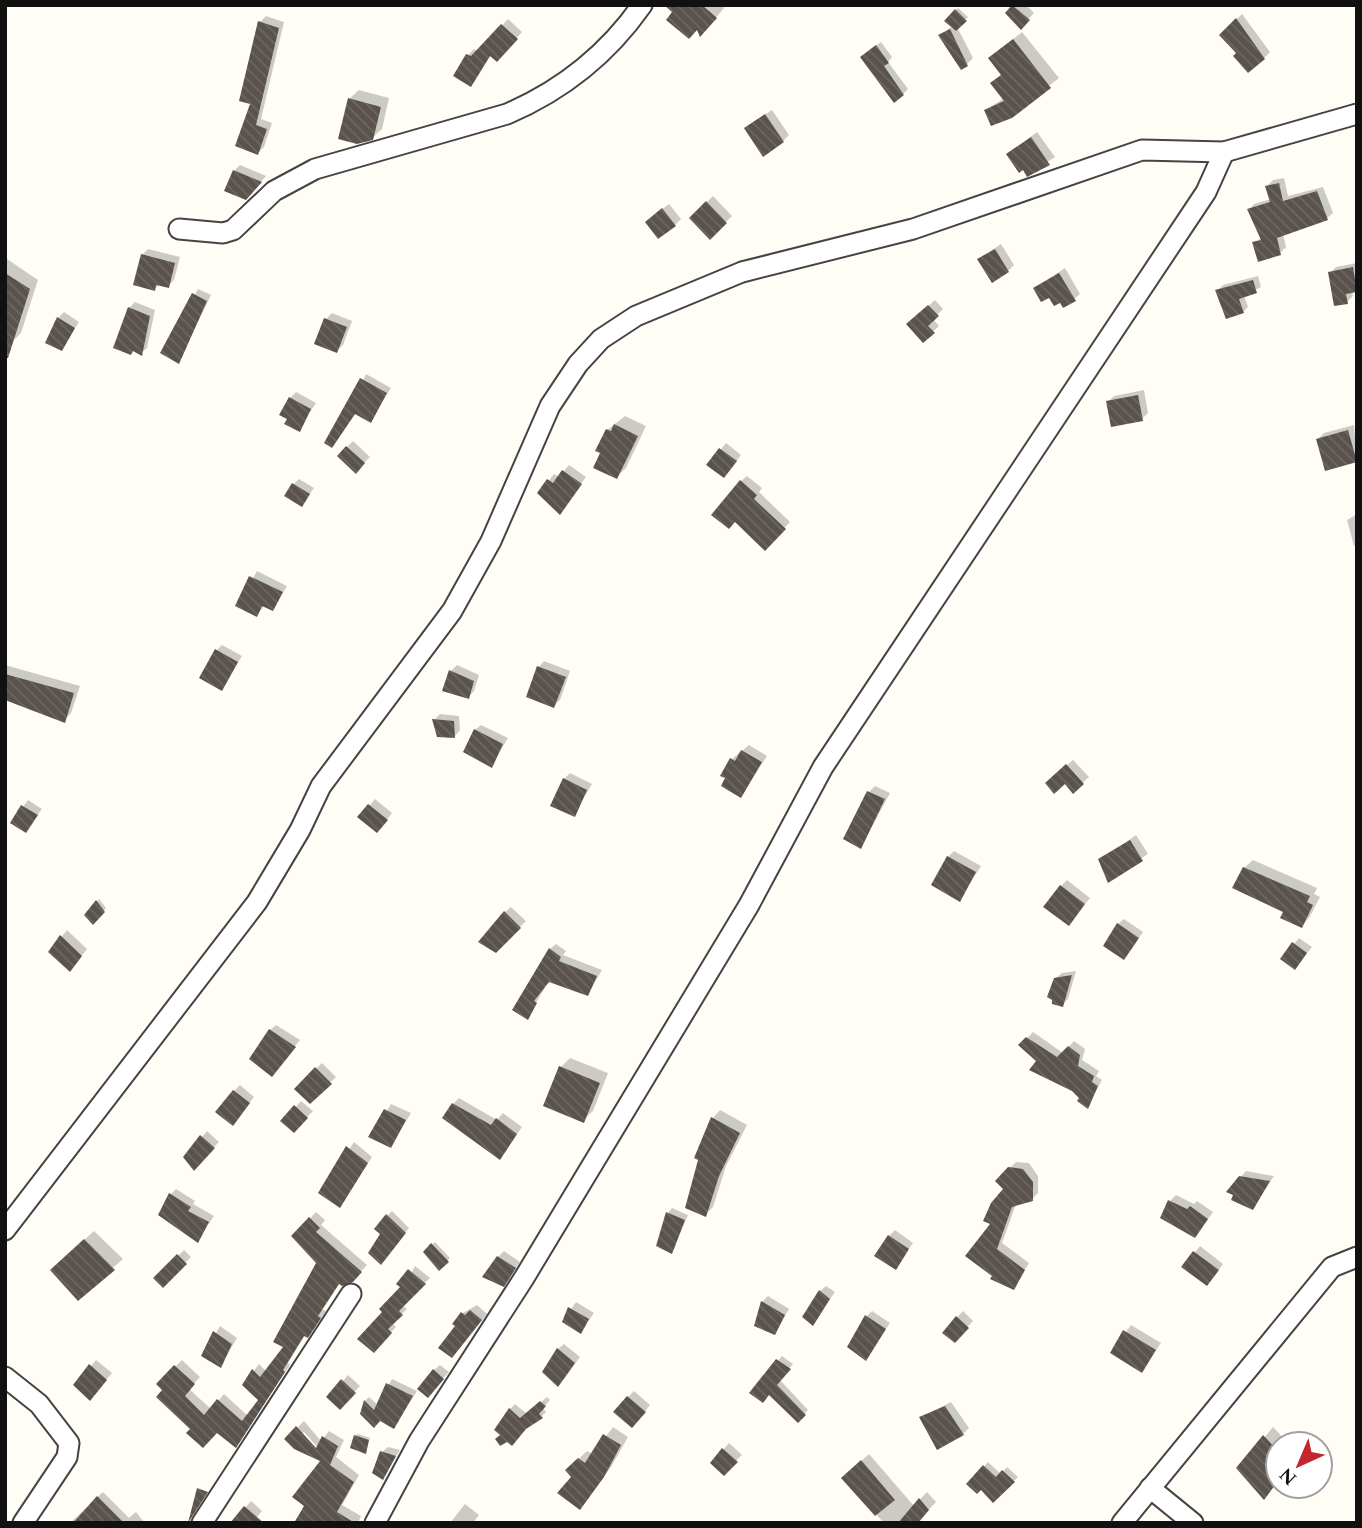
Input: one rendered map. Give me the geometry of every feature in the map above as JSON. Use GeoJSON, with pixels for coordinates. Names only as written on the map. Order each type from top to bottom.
{"type":"FeatureCollection","features":[{"type":"Feature","properties":{"kind":"street"},"geometry":{"type":"LineString","coordinates":[[179,229],[223,233],[233,230],[275,191],[315,169],[507,114],[531,104],[553,92],[614,43],[642,5]]}},
{"type":"Feature","properties":{"kind":"street"},"geometry":{"type":"LineString","coordinates":[[5,1230],[257,902],[300,830],[321,786],[452,611],[491,541],[550,406],[578,364],[601,339],[636,316],[742,272],[913,229],[1142,150],[1224,152],[1357,114]]}},
{"type":"Feature","properties":{"kind":"street"},"geometry":{"type":"LineString","coordinates":[[375,1523],[419,1441],[524,1278],[749,905],[823,767],[1206,192],[1224,152]]}},
{"type":"Feature","properties":{"kind":"street"},"geometry":{"type":"LineString","coordinates":[[1122,1523],[1332,1267],[1357,1257]]}},
{"type":"Feature","properties":{"kind":"street"},"geometry":{"type":"LineString","coordinates":[[202,1523],[351,1294]]}},
{"type":"Feature","properties":{"kind":"street"},"geometry":{"type":"LineString","coordinates":[[5,1377],[39,1404],[69,1443],[67,1457],[23,1523]]}},
{"type":"Feature","properties":{"kind":"street"},"geometry":{"type":"LineString","coordinates":[[1150,1488],[1193,1523]]}},
{"type":"Feature","properties":{"kind":"building"},"geometry":{"type":"Polygon","coordinates":[[[664,5],[702,5],[717,18],[700,37],[697,30],[689,39],[666,20],[672,12],[664,5]]]}},
{"type":"Feature","properties":{"kind":"building"},"geometry":{"type":"Polygon","coordinates":[[[1012,5],[1030,20],[1021,30],[1005,13],[1012,5]]]}},
{"type":"Feature","properties":{"kind":"building"},"geometry":{"type":"Polygon","coordinates":[[[955,9],[967,21],[956,31],[944,21],[955,9]]]}},
{"type":"Feature","properties":{"kind":"building"},"geometry":{"type":"Polygon","coordinates":[[[1236,18],[1265,59],[1248,73],[1233,56],[1236,53],[1219,35],[1236,18]]]}},
{"type":"Feature","properties":{"kind":"building"},"geometry":{"type":"Polygon","coordinates":[[[258,21],[279,28],[256,125],[267,129],[258,155],[235,146],[250,104],[239,101],[258,21]]]}},
{"type":"Feature","properties":{"kind":"building"},"geometry":{"type":"Polygon","coordinates":[[[501,24],[518,39],[497,62],[490,56],[471,87],[453,76],[466,54],[471,56],[501,24]]]}},
{"type":"Feature","properties":{"kind":"building"},"geometry":{"type":"Polygon","coordinates":[[[950,29],[968,66],[961,70],[938,35],[950,29]]]}},
{"type":"Feature","properties":{"kind":"building"},"geometry":{"type":"Polygon","coordinates":[[[1013,39],[1051,88],[1012,118],[991,126],[984,110],[1004,101],[990,83],[1001,75],[988,58],[1013,39]]]}},
{"type":"Feature","properties":{"kind":"building"},"geometry":{"type":"Polygon","coordinates":[[[876,45],[889,63],[884,66],[904,95],[894,103],[860,57],[876,45]]]}},
{"type":"Feature","properties":{"kind":"building"},"geometry":{"type":"Polygon","coordinates":[[[348,98],[381,107],[373,140],[357,144],[338,139],[348,98]]]}},
{"type":"Feature","properties":{"kind":"building"},"geometry":{"type":"Polygon","coordinates":[[[765,114],[784,142],[763,157],[744,128],[765,114]]]}},
{"type":"Feature","properties":{"kind":"building"},"geometry":{"type":"Polygon","coordinates":[[[1031,137],[1050,165],[1027,177],[1023,170],[1019,173],[1006,154],[1031,137]]]}},
{"type":"Feature","properties":{"kind":"building"},"geometry":{"type":"Polygon","coordinates":[[[233,170],[262,182],[246,200],[224,191],[233,170]]]}},
{"type":"Feature","properties":{"kind":"building"},"geometry":{"type":"Polygon","coordinates":[[[1279,183],[1283,201],[1317,191],[1328,220],[1277,238],[1281,255],[1258,262],[1252,242],[1261,240],[1247,209],[1270,202],[1265,186],[1279,183]]]}},
{"type":"Feature","properties":{"kind":"building"},"geometry":{"type":"Polygon","coordinates":[[[706,201],[727,223],[710,240],[689,218],[706,201]]]}},
{"type":"Feature","properties":{"kind":"building"},"geometry":{"type":"Polygon","coordinates":[[[662,208],[676,226],[658,239],[645,222],[662,208]]]}},
{"type":"Feature","properties":{"kind":"building"},"geometry":{"type":"Polygon","coordinates":[[[995,249],[1009,272],[992,283],[977,259],[995,249]]]}},
{"type":"Feature","properties":{"kind":"building"},"geometry":{"type":"Polygon","coordinates":[[[141,254],[175,263],[169,288],[156,285],[155,291],[133,285],[141,254]]]}},
{"type":"Feature","properties":{"kind":"building"},"geometry":{"type":"Polygon","coordinates":[[[1353,267],[1357,292],[1346,294],[1348,304],[1334,306],[1328,272],[1353,267]]]}},
{"type":"Feature","properties":{"kind":"building"},"geometry":{"type":"Polygon","coordinates":[[[5,273],[30,289],[8,358],[5,358],[5,273]]]}},
{"type":"Feature","properties":{"kind":"building"},"geometry":{"type":"Polygon","coordinates":[[[1059,273],[1076,301],[1063,308],[1060,303],[1054,306],[1049,298],[1041,302],[1033,288],[1059,273]]]}},
{"type":"Feature","properties":{"kind":"building"},"geometry":{"type":"Polygon","coordinates":[[[1253,280],[1257,293],[1239,299],[1244,313],[1226,319],[1215,290],[1253,280]]]}},
{"type":"Feature","properties":{"kind":"building"},"geometry":{"type":"Polygon","coordinates":[[[192,293],[207,301],[179,364],[160,353],[192,293]]]}},
{"type":"Feature","properties":{"kind":"building"},"geometry":{"type":"Polygon","coordinates":[[[928,305],[939,316],[928,326],[935,333],[923,343],[906,324],[928,305]]]}},
{"type":"Feature","properties":{"kind":"building"},"geometry":{"type":"Polygon","coordinates":[[[128,307],[150,316],[142,356],[133,351],[131,355],[113,348],[128,307]]]}},
{"type":"Feature","properties":{"kind":"building"},"geometry":{"type":"Polygon","coordinates":[[[57,317],[75,328],[62,351],[45,343],[57,317]]]}},
{"type":"Feature","properties":{"kind":"building"},"geometry":{"type":"Polygon","coordinates":[[[324,318],[347,327],[337,353],[314,344],[324,318]]]}},
{"type":"Feature","properties":{"kind":"building"},"geometry":{"type":"Polygon","coordinates":[[[360,378],[387,393],[371,423],[355,414],[332,448],[324,443],[360,378]]]}},
{"type":"Feature","properties":{"kind":"building"},"geometry":{"type":"Polygon","coordinates":[[[1138,395],[1143,421],[1111,427],[1106,401],[1138,395]]]}},
{"type":"Feature","properties":{"kind":"building"},"geometry":{"type":"Polygon","coordinates":[[[289,397],[311,409],[300,432],[284,424],[287,419],[279,415],[289,397]]]}},
{"type":"Feature","properties":{"kind":"building"},"geometry":{"type":"Polygon","coordinates":[[[614,424],[638,436],[617,479],[593,468],[600,453],[595,451],[606,429],[611,431],[614,424]]]}},
{"type":"Feature","properties":{"kind":"building"},"geometry":{"type":"Polygon","coordinates":[[[1348,430],[1357,462],[1325,471],[1316,439],[1348,430]]]}},
{"type":"Feature","properties":{"kind":"building"},"geometry":{"type":"Polygon","coordinates":[[[346,446],[365,463],[356,474],[337,456],[346,446]]]}},
{"type":"Feature","properties":{"kind":"building"},"geometry":{"type":"Polygon","coordinates":[[[719,448],[737,461],[724,478],[706,465],[719,448]]]}},
{"type":"Feature","properties":{"kind":"building"},"geometry":{"type":"Polygon","coordinates":[[[562,470],[582,484],[560,515],[537,493],[547,479],[553,483],[562,470]]]}},
{"type":"Feature","properties":{"kind":"building"},"geometry":{"type":"Polygon","coordinates":[[[740,480],[757,495],[754,499],[786,529],[765,551],[735,522],[729,529],[711,515],[740,480]]]}},
{"type":"Feature","properties":{"kind":"building"},"geometry":{"type":"Polygon","coordinates":[[[292,483],[310,494],[302,507],[284,496],[292,483]]]}},
{"type":"Feature","properties":{"kind":"building"},"geometry":{"type":"Polygon","coordinates":[[[249,576],[283,592],[273,611],[262,606],[257,617],[235,606],[249,576]]]}},
{"type":"Feature","properties":{"kind":"building"},"geometry":{"type":"Polygon","coordinates":[[[215,649],[238,662],[222,691],[199,678],[215,649]]]}},
{"type":"Feature","properties":{"kind":"building"},"geometry":{"type":"Polygon","coordinates":[[[537,666],[566,677],[554,708],[526,697],[537,666]]]}},
{"type":"Feature","properties":{"kind":"building"},"geometry":{"type":"Polygon","coordinates":[[[449,670],[474,681],[469,699],[442,691],[449,670]]]}},
{"type":"Feature","properties":{"kind":"building"},"geometry":{"type":"Polygon","coordinates":[[[5,674],[74,693],[65,723],[5,700],[5,674]]]}},
{"type":"Feature","properties":{"kind":"building"},"geometry":{"type":"Polygon","coordinates":[[[432,719],[454,721],[455,738],[437,737],[432,719]]]}},
{"type":"Feature","properties":{"kind":"building"},"geometry":{"type":"Polygon","coordinates":[[[474,729],[503,744],[492,768],[463,752],[474,729]]]}},
{"type":"Feature","properties":{"kind":"building"},"geometry":{"type":"Polygon","coordinates":[[[741,750],[762,762],[741,798],[721,786],[725,778],[720,776],[730,758],[735,761],[741,750]]]}},
{"type":"Feature","properties":{"kind":"building"},"geometry":{"type":"Polygon","coordinates":[[[1066,764],[1084,784],[1073,794],[1065,784],[1054,794],[1045,783],[1066,764]]]}},
{"type":"Feature","properties":{"kind":"building"},"geometry":{"type":"Polygon","coordinates":[[[563,778],[587,790],[575,817],[550,806],[563,778]]]}},
{"type":"Feature","properties":{"kind":"building"},"geometry":{"type":"Polygon","coordinates":[[[867,791],[885,799],[861,849],[843,839],[867,791]]]}},
{"type":"Feature","properties":{"kind":"building"},"geometry":{"type":"Polygon","coordinates":[[[368,804],[388,820],[377,833],[357,817],[368,804]]]}},
{"type":"Feature","properties":{"kind":"building"},"geometry":{"type":"Polygon","coordinates":[[[21,805],[38,815],[26,833],[10,823],[21,805]]]}},
{"type":"Feature","properties":{"kind":"building"},"geometry":{"type":"Polygon","coordinates":[[[1130,840],[1143,861],[1108,883],[1098,859],[1130,840]]]}},
{"type":"Feature","properties":{"kind":"building"},"geometry":{"type":"Polygon","coordinates":[[[947,856],[976,872],[960,902],[931,885],[947,856]]]}},
{"type":"Feature","properties":{"kind":"building"},"geometry":{"type":"Polygon","coordinates":[[[1243,867],[1310,896],[1307,902],[1313,905],[1302,928],[1280,918],[1283,912],[1232,888],[1243,867]]]}},
{"type":"Feature","properties":{"kind":"building"},"geometry":{"type":"Polygon","coordinates":[[[1060,885],[1085,904],[1069,926],[1043,907],[1060,885]]]}},
{"type":"Feature","properties":{"kind":"building"},"geometry":{"type":"Polygon","coordinates":[[[96,900],[105,912],[93,925],[84,915],[96,900]]]}},
{"type":"Feature","properties":{"kind":"building"},"geometry":{"type":"Polygon","coordinates":[[[504,911],[521,928],[496,953],[478,942],[504,911]]]}},
{"type":"Feature","properties":{"kind":"building"},"geometry":{"type":"Polygon","coordinates":[[[1117,923],[1139,938],[1124,960],[1103,946],[1117,923]]]}},
{"type":"Feature","properties":{"kind":"building"},"geometry":{"type":"Polygon","coordinates":[[[60,935],[82,956],[70,972],[48,952],[60,935]]]}},
{"type":"Feature","properties":{"kind":"building"},"geometry":{"type":"Polygon","coordinates":[[[1292,942],[1307,953],[1295,970],[1280,959],[1292,942]]]}},
{"type":"Feature","properties":{"kind":"building"},"geometry":{"type":"Polygon","coordinates":[[[549,948],[561,957],[559,961],[597,976],[588,996],[549,982],[534,1001],[537,1003],[528,1020],[512,1010],[549,948]]]}},
{"type":"Feature","properties":{"kind":"building"},"geometry":{"type":"Polygon","coordinates":[[[1072,975],[1063,1007],[1052,1004],[1052,1000],[1047,997],[1054,978],[1072,975]]]}},
{"type":"Feature","properties":{"kind":"building"},"geometry":{"type":"Polygon","coordinates":[[[269,1029],[296,1047],[272,1077],[249,1059],[269,1029]]]}},
{"type":"Feature","properties":{"kind":"building"},"geometry":{"type":"Polygon","coordinates":[[[1026,1037],[1057,1057],[1068,1046],[1080,1055],[1078,1066],[1094,1076],[1092,1082],[1098,1086],[1088,1109],[1077,1101],[1079,1098],[1072,1091],[1029,1070],[1036,1061],[1018,1045],[1026,1037]]]}},
{"type":"Feature","properties":{"kind":"building"},"geometry":{"type":"Polygon","coordinates":[[[559,1066],[600,1083],[584,1123],[543,1106],[559,1066]]]}},
{"type":"Feature","properties":{"kind":"building"},"geometry":{"type":"Polygon","coordinates":[[[315,1067],[332,1084],[310,1104],[294,1089],[315,1067]]]}},
{"type":"Feature","properties":{"kind":"building"},"geometry":{"type":"Polygon","coordinates":[[[233,1090],[250,1103],[233,1126],[215,1112],[233,1090]]]}},
{"type":"Feature","properties":{"kind":"building"},"geometry":{"type":"Polygon","coordinates":[[[452,1103],[491,1125],[496,1118],[517,1134],[500,1160],[442,1118],[452,1103]]]}},
{"type":"Feature","properties":{"kind":"building"},"geometry":{"type":"Polygon","coordinates":[[[294,1105],[308,1118],[294,1133],[280,1121],[294,1105]]]}},
{"type":"Feature","properties":{"kind":"building"},"geometry":{"type":"Polygon","coordinates":[[[384,1109],[406,1120],[391,1148],[368,1137],[384,1109]]]}},
{"type":"Feature","properties":{"kind":"building"},"geometry":{"type":"Polygon","coordinates":[[[711,1117],[740,1133],[719,1176],[706,1217],[685,1208],[698,1160],[694,1158],[711,1117]]]}},
{"type":"Feature","properties":{"kind":"building"},"geometry":{"type":"Polygon","coordinates":[[[200,1135],[215,1148],[194,1171],[183,1157],[200,1135]]]}},
{"type":"Feature","properties":{"kind":"building"},"geometry":{"type":"Polygon","coordinates":[[[346,1146],[368,1163],[340,1208],[318,1193],[346,1146]]]}},
{"type":"Feature","properties":{"kind":"building"},"geometry":{"type":"Polygon","coordinates":[[[1008,1167],[1023,1169],[1033,1182],[1033,1201],[1012,1207],[997,1249],[1025,1270],[1014,1290],[990,1279],[992,1276],[965,1256],[990,1224],[983,1221],[991,1203],[1003,1189],[995,1181],[1008,1167]]]}},
{"type":"Feature","properties":{"kind":"building"},"geometry":{"type":"Polygon","coordinates":[[[1239,1176],[1270,1181],[1253,1210],[1231,1200],[1233,1195],[1226,1192],[1239,1176]]]}},
{"type":"Feature","properties":{"kind":"building"},"geometry":{"type":"Polygon","coordinates":[[[169,1193],[191,1207],[188,1211],[209,1222],[198,1243],[158,1215],[169,1193]]]}},
{"type":"Feature","properties":{"kind":"building"},"geometry":{"type":"Polygon","coordinates":[[[1168,1200],[1187,1209],[1190,1206],[1208,1219],[1195,1238],[1160,1218],[1168,1200]]]}},
{"type":"Feature","properties":{"kind":"building"},"geometry":{"type":"Polygon","coordinates":[[[666,1212],[685,1220],[672,1254],[656,1246],[666,1212]]]}},
{"type":"Feature","properties":{"kind":"building"},"geometry":{"type":"Polygon","coordinates":[[[386,1214],[406,1233],[381,1265],[368,1253],[380,1234],[374,1229],[386,1214]]]}},
{"type":"Feature","properties":{"kind":"building"},"geometry":{"type":"Polygon","coordinates":[[[309,1217],[320,1228],[316,1232],[362,1272],[353,1282],[342,1286],[339,1284],[318,1316],[321,1318],[308,1338],[304,1336],[283,1370],[285,1372],[236,1448],[217,1433],[203,1448],[186,1433],[190,1429],[156,1397],[162,1390],[156,1384],[174,1365],[195,1384],[185,1396],[204,1415],[217,1399],[242,1421],[258,1400],[242,1385],[252,1369],[260,1377],[283,1347],[273,1342],[316,1263],[291,1236],[309,1217]]]}},
{"type":"Feature","properties":{"kind":"building"},"geometry":{"type":"Polygon","coordinates":[[[888,1235],[909,1249],[896,1270],[874,1256],[888,1235]]]}},
{"type":"Feature","properties":{"kind":"building"},"geometry":{"type":"Polygon","coordinates":[[[84,1239],[115,1270],[78,1301],[50,1270],[84,1239]]]}},
{"type":"Feature","properties":{"kind":"building"},"geometry":{"type":"Polygon","coordinates":[[[431,1243],[449,1262],[439,1271],[423,1252],[431,1243]]]}},
{"type":"Feature","properties":{"kind":"building"},"geometry":{"type":"Polygon","coordinates":[[[1193,1251],[1219,1270],[1207,1286],[1181,1267],[1193,1251]]]}},
{"type":"Feature","properties":{"kind":"building"},"geometry":{"type":"Polygon","coordinates":[[[177,1254],[187,1264],[163,1288],[153,1278],[177,1254]]]}},
{"type":"Feature","properties":{"kind":"building"},"geometry":{"type":"Polygon","coordinates":[[[497,1256],[516,1268],[504,1287],[482,1277],[497,1256]]]}},
{"type":"Feature","properties":{"kind":"building"},"geometry":{"type":"Polygon","coordinates":[[[408,1269],[426,1284],[399,1311],[403,1315],[388,1329],[392,1333],[374,1353],[357,1339],[382,1312],[379,1309],[400,1287],[396,1284],[408,1269]]]}},
{"type":"Feature","properties":{"kind":"building"},"geometry":{"type":"Polygon","coordinates":[[[819,1290],[830,1299],[813,1326],[802,1317],[819,1290]]]}},
{"type":"Feature","properties":{"kind":"building"},"geometry":{"type":"Polygon","coordinates":[[[761,1301],[785,1315],[775,1335],[754,1326],[761,1301]]]}},
{"type":"Feature","properties":{"kind":"building"},"geometry":{"type":"Polygon","coordinates":[[[568,1307],[589,1319],[581,1334],[562,1322],[568,1307]]]}},
{"type":"Feature","properties":{"kind":"building"},"geometry":{"type":"Polygon","coordinates":[[[470,1310],[482,1320],[452,1358],[438,1348],[455,1326],[452,1324],[461,1312],[465,1315],[470,1310]]]}},
{"type":"Feature","properties":{"kind":"building"},"geometry":{"type":"Polygon","coordinates":[[[865,1315],[886,1329],[866,1361],[847,1347],[865,1315]]]}},
{"type":"Feature","properties":{"kind":"building"},"geometry":{"type":"Polygon","coordinates":[[[956,1316],[969,1328],[955,1343],[942,1333],[956,1316]]]}},
{"type":"Feature","properties":{"kind":"building"},"geometry":{"type":"Polygon","coordinates":[[[1123,1330],[1156,1350],[1142,1373],[1110,1353],[1123,1330]]]}},
{"type":"Feature","properties":{"kind":"building"},"geometry":{"type":"Polygon","coordinates":[[[213,1331],[232,1344],[221,1368],[201,1356],[213,1331]]]}},
{"type":"Feature","properties":{"kind":"building"},"geometry":{"type":"Polygon","coordinates":[[[557,1348],[575,1363],[558,1387],[542,1372],[557,1348]]]}},
{"type":"Feature","properties":{"kind":"building"},"geometry":{"type":"Polygon","coordinates":[[[776,1359],[791,1369],[777,1385],[806,1415],[798,1423],[769,1395],[763,1403],[749,1393],[776,1359]]]}},
{"type":"Feature","properties":{"kind":"building"},"geometry":{"type":"Polygon","coordinates":[[[89,1364],[107,1380],[90,1401],[73,1385],[89,1364]]]}},
{"type":"Feature","properties":{"kind":"building"},"geometry":{"type":"Polygon","coordinates":[[[433,1369],[444,1379],[428,1398],[417,1389],[433,1369]]]}},
{"type":"Feature","properties":{"kind":"building"},"geometry":{"type":"Polygon","coordinates":[[[341,1379],[356,1393],[340,1410],[326,1397],[341,1379]]]}},
{"type":"Feature","properties":{"kind":"building"},"geometry":{"type":"Polygon","coordinates":[[[386,1383],[413,1396],[394,1429],[380,1421],[374,1428],[360,1414],[364,1400],[374,1410],[386,1383]]]}},
{"type":"Feature","properties":{"kind":"building"},"geometry":{"type":"Polygon","coordinates":[[[627,1396],[646,1412],[632,1428],[613,1412],[627,1396]]]}},
{"type":"Feature","properties":{"kind":"building"},"geometry":{"type":"Polygon","coordinates":[[[540,1401],[546,1406],[539,1414],[543,1418],[526,1429],[512,1446],[507,1442],[500,1446],[495,1439],[500,1435],[494,1430],[509,1408],[520,1418],[540,1401]]]}},
{"type":"Feature","properties":{"kind":"building"},"geometry":{"type":"Polygon","coordinates":[[[945,1406],[964,1435],[937,1450],[919,1417],[945,1406]]]}},
{"type":"Feature","properties":{"kind":"building"},"geometry":{"type":"Polygon","coordinates":[[[296,1426],[316,1448],[322,1436],[338,1446],[330,1465],[354,1482],[337,1512],[355,1523],[294,1523],[304,1506],[292,1497],[320,1461],[294,1449],[284,1439],[296,1426]]]}},
{"type":"Feature","properties":{"kind":"building"},"geometry":{"type":"Polygon","coordinates":[[[603,1434],[621,1445],[604,1477],[580,1510],[557,1493],[571,1477],[565,1470],[578,1458],[585,1463],[603,1434]]]}},
{"type":"Feature","properties":{"kind":"building"},"geometry":{"type":"Polygon","coordinates":[[[354,1435],[369,1440],[366,1454],[350,1448],[354,1435]]]}},
{"type":"Feature","properties":{"kind":"building"},"geometry":{"type":"Polygon","coordinates":[[[1263,1435],[1264,1500],[1236,1468],[1263,1435]]]}},
{"type":"Feature","properties":{"kind":"building"},"geometry":{"type":"Polygon","coordinates":[[[722,1448],[738,1462],[724,1476],[710,1463],[722,1448]]]}},
{"type":"Feature","properties":{"kind":"building"},"geometry":{"type":"Polygon","coordinates":[[[380,1451],[396,1456],[383,1480],[372,1473],[380,1451]]]}},
{"type":"Feature","properties":{"kind":"building"},"geometry":{"type":"Polygon","coordinates":[[[861,1460],[895,1500],[875,1516],[841,1478],[861,1460]]]}},
{"type":"Feature","properties":{"kind":"building"},"geometry":{"type":"Polygon","coordinates":[[[983,1465],[996,1477],[1002,1470],[1015,1482],[993,1503],[981,1490],[977,1494],[966,1484],[983,1465]]]}},
{"type":"Feature","properties":{"kind":"building"},"geometry":{"type":"Polygon","coordinates":[[[197,1488],[208,1492],[188,1523],[197,1488]]]}},
{"type":"Feature","properties":{"kind":"building"},"geometry":{"type":"Polygon","coordinates":[[[97,1496],[124,1523],[73,1523],[97,1496]]]}},
{"type":"Feature","properties":{"kind":"building"},"geometry":{"type":"Polygon","coordinates":[[[919,1498],[929,1510],[918,1523],[898,1523],[919,1498]]]}},
{"type":"Feature","properties":{"kind":"building"},"geometry":{"type":"Polygon","coordinates":[[[244,1506],[264,1523],[230,1523],[244,1506]]]}}]}
